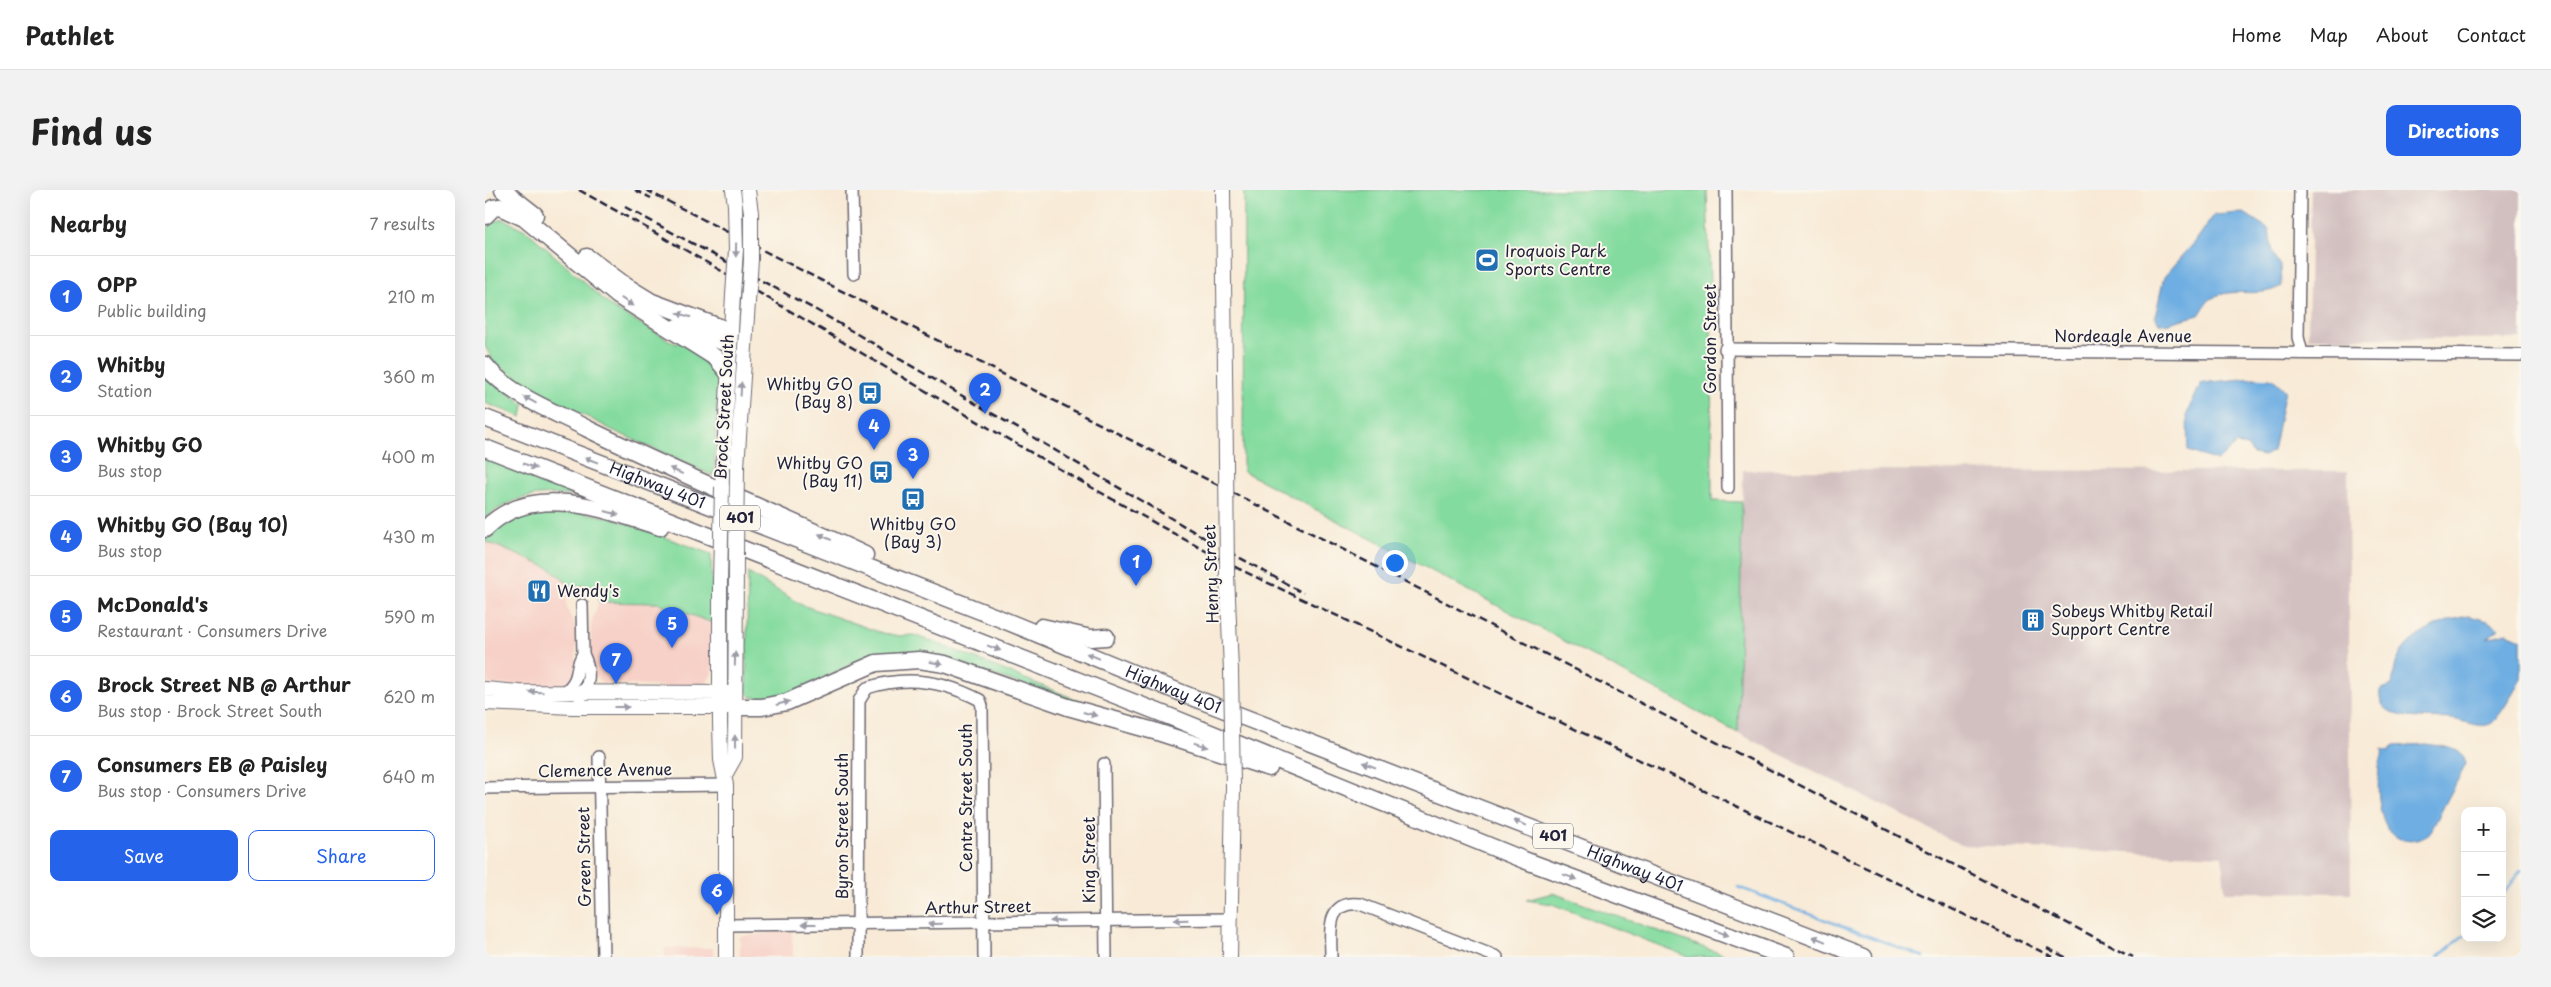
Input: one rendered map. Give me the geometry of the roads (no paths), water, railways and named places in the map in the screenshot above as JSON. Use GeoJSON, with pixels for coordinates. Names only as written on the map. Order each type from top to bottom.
{"type":"FeatureCollection","features":[{"type":"Feature","properties":{"kind":"highway"},"geometry":{"type":"LineString","coordinates":[[503,190],[626,286],[666,309],[737,340]]}},
{"type":"Feature","properties":{"kind":"highway"},"geometry":{"type":"LineString","coordinates":[[485,216],[493,208],[501,207],[524,218],[593,276],[645,314],[716,358],[727,371]]}},
{"type":"Feature","properties":{"kind":"highway"},"geometry":{"type":"LineString","coordinates":[[645,314],[737,340]]}},
{"type":"Feature","properties":{"kind":"highway"},"geometry":{"type":"LineString","coordinates":[[485,365],[504,384],[603,437],[998,618],[1091,638],[1106,637]]}},
{"type":"Feature","properties":{"kind":"highway","name":"Highway 401"},"geometry":{"type":"LineString","coordinates":[[485,418],[998,618],[1184,694],[1864,957]]}},
{"type":"Feature","properties":{"kind":"highway","name":"Highway 401"},"geometry":{"type":"LineString","coordinates":[[485,448],[1185,723],[1524,860],[1786,957]]}},
{"type":"Feature","properties":{"kind":"highway"},"geometry":{"type":"LineString","coordinates":[[485,529],[506,512],[534,502],[548,501],[587,506],[689,536],[900,611]]}},
{"type":"Feature","properties":{"kind":"highway"},"geometry":{"type":"LineString","coordinates":[[729,703],[761,707],[787,702],[876,663],[900,660],[931,661],[1068,707],[1257,763],[1524,860]]}},
{"type":"Feature","properties":{"kind":"main road","name":"Brock Street South"},"geometry":{"type":"LineString","coordinates":[[726,957],[726,779],[735,757],[729,703],[735,590],[737,467],[737,340],[733,295],[736,250],[733,190]]}},
{"type":"Feature","properties":{"kind":"main road","name":"Brock Street South"},"geometry":{"type":"LineString","coordinates":[[729,703],[720,693],[723,461],[727,371],[748,302],[751,260],[749,190]]}},
{"type":"Feature","properties":{"kind":"main road","name":"Henry Street"},"geometry":{"type":"LineString","coordinates":[[1223,190],[1227,574],[1233,786],[1230,957]]}},
{"type":"Feature","properties":{"kind":"main road"},"geometry":{"type":"LineString","coordinates":[[485,689],[565,692],[720,693]]}},
{"type":"Feature","properties":{"kind":"main road"},"geometry":{"type":"LineString","coordinates":[[485,702],[573,708],[729,703]]}},
{"type":"Feature","properties":{"kind":"street"},"geometry":{"type":"LineString","coordinates":[[852,190],[854,274]]}},
{"type":"Feature","properties":{"kind":"street","name":"Gordon Street"},"geometry":{"type":"LineString","coordinates":[[1726,190],[1725,349],[1728,488]]}},
{"type":"Feature","properties":{"kind":"street"},"geometry":{"type":"LineString","coordinates":[[2300,190],[2298,337],[2302,353]]}},
{"type":"Feature","properties":{"kind":"street","name":"Nordeagle Avenue"},"geometry":{"type":"LineString","coordinates":[[1725,349],[2521,355]]}},
{"type":"Feature","properties":{"kind":"street"},"geometry":{"type":"LineString","coordinates":[[573,708],[585,692],[589,682],[588,664],[583,654],[582,605]]}},
{"type":"Feature","properties":{"kind":"street"},"geometry":{"type":"LineString","coordinates":[[565,692],[577,679],[580,659],[583,654]]}},
{"type":"Feature","properties":{"kind":"street","name":"Byron Street South"},"geometry":{"type":"LineString","coordinates":[[858,957],[860,696],[867,688],[894,680],[908,680],[936,684],[980,700]]}},
{"type":"Feature","properties":{"kind":"street","name":"Centre Street South"},"geometry":{"type":"LineString","coordinates":[[980,700],[982,706],[984,957]]}},
{"type":"Feature","properties":{"kind":"street","name":"Green Street"},"geometry":{"type":"LineString","coordinates":[[599,756],[598,787],[603,957]]}},
{"type":"Feature","properties":{"kind":"street","name":"King Street"},"geometry":{"type":"LineString","coordinates":[[1104,764],[1106,957]]}},
{"type":"Feature","properties":{"kind":"street","name":"Clemence Avenue"},"geometry":{"type":"LineString","coordinates":[[485,788],[598,787],[726,779]]}},
{"type":"Feature","properties":{"kind":"street"},"geometry":{"type":"LineString","coordinates":[[1331,957],[1332,920],[1337,910],[1352,904],[1360,904],[1497,957]]}},
{"type":"Feature","properties":{"kind":"street","name":"Arthur Street"},"geometry":{"type":"LineString","coordinates":[[726,925],[1230,919]]}},
{"type":"Feature","properties":{"kind":"water"},"geometry":{"type":"Polygon","coordinates":[[[2244,213],[2269,229],[2272,253],[2280,266],[2281,286],[2263,292],[2236,292],[2219,295],[2209,300],[2199,315],[2165,324],[2159,323],[2155,317],[2164,277],[2195,242],[2214,215],[2244,213]]]}},
{"type":"Feature","properties":{"kind":"water"},"geometry":{"type":"Polygon","coordinates":[[[2254,378],[2273,379],[2285,390],[2273,451],[2264,456],[2253,454],[2247,446],[2236,444],[2217,461],[2188,451],[2187,414],[2201,383],[2254,378]]]}},
{"type":"Feature","properties":{"kind":"water"},"geometry":{"type":"Polygon","coordinates":[[[2469,616],[2488,621],[2499,629],[2487,638],[2507,633],[2521,639],[2521,678],[2508,702],[2495,720],[2487,725],[2477,725],[2451,719],[2406,716],[2395,714],[2386,709],[2381,701],[2380,690],[2392,685],[2398,658],[2410,642],[2439,625],[2469,616]]]}},
{"type":"Feature","properties":{"kind":"water"},"geometry":{"type":"Polygon","coordinates":[[[2427,744],[2451,748],[2461,754],[2466,764],[2430,833],[2418,840],[2404,840],[2395,836],[2388,829],[2381,810],[2378,777],[2382,749],[2388,751],[2394,746],[2427,744]]]}},
{"type":"Feature","properties":{"kind":"waterway"},"geometry":{"type":"LineString","coordinates":[[2506,891],[2521,870]]}},
{"type":"Feature","properties":{"kind":"waterway"},"geometry":{"type":"LineString","coordinates":[[1738,887],[1924,957]]}},
{"type":"Feature","properties":{"kind":"waterway"},"geometry":{"type":"LineString","coordinates":[[2438,957],[2461,937]]}},
{"type":"Feature","properties":{"kind":"railway"},"geometry":{"type":"LineString","coordinates":[[579,190],[744,284],[990,429],[1239,569],[2053,957]]}},
{"type":"Feature","properties":{"kind":"railway"},"geometry":{"type":"LineString","coordinates":[[635,190],[651,198]]}},
{"type":"Feature","properties":{"kind":"railway"},"geometry":{"type":"LineString","coordinates":[[646,190],[2133,957]]}},
{"type":"Feature","properties":{"kind":"railway"},"geometry":{"type":"LineString","coordinates":[[625,207],[816,310],[1208,540],[1303,593]]}},
{"type":"Feature","properties":{"kind":"railway"},"geometry":{"type":"LineString","coordinates":[[2047,948],[2065,957]]}},
{"type":"Feature","properties":{"kind":"place","name":"Iroquois Park Sports Centre"},"geometry":{"type":"Point","coordinates":[1487,260]}},
{"type":"Feature","properties":{"kind":"place","name":"Whitby GO (Bay 8)"},"geometry":{"type":"Point","coordinates":[870,393]}},
{"type":"Feature","properties":{"kind":"place","name":"Whitby"},"geometry":{"type":"Point","coordinates":[985,414]}},
{"type":"Feature","properties":{"kind":"place","name":"Whitby GO (Bay 10)"},"geometry":{"type":"Point","coordinates":[874,450]}},
{"type":"Feature","properties":{"kind":"place","name":"Whitby GO (Bay 11)"},"geometry":{"type":"Point","coordinates":[881,472]}},
{"type":"Feature","properties":{"kind":"place","name":"Whitby GO"},"geometry":{"type":"Point","coordinates":[913,479]}},
{"type":"Feature","properties":{"kind":"place","name":"Whitby GO (Bay 3)"},"geometry":{"type":"Point","coordinates":[913,499]}},
{"type":"Feature","properties":{"kind":"place","name":"OPP"},"geometry":{"type":"Point","coordinates":[1136,586]}},
{"type":"Feature","properties":{"kind":"place","name":"Wendy's"},"geometry":{"type":"Point","coordinates":[539,591]}},
{"type":"Feature","properties":{"kind":"place","name":"Sobeys Whitby Retail Support Centre"},"geometry":{"type":"Point","coordinates":[2033,620]}},
{"type":"Feature","properties":{"kind":"place","name":"McDonald's"},"geometry":{"type":"Point","coordinates":[672,648]}},
{"type":"Feature","properties":{"kind":"place","name":"Consumers EB @ Paisley"},"geometry":{"type":"Point","coordinates":[616,684]}},
{"type":"Feature","properties":{"kind":"place","name":"Brock Street NB @ Arthur"},"geometry":{"type":"Point","coordinates":[717,915]}}]}
